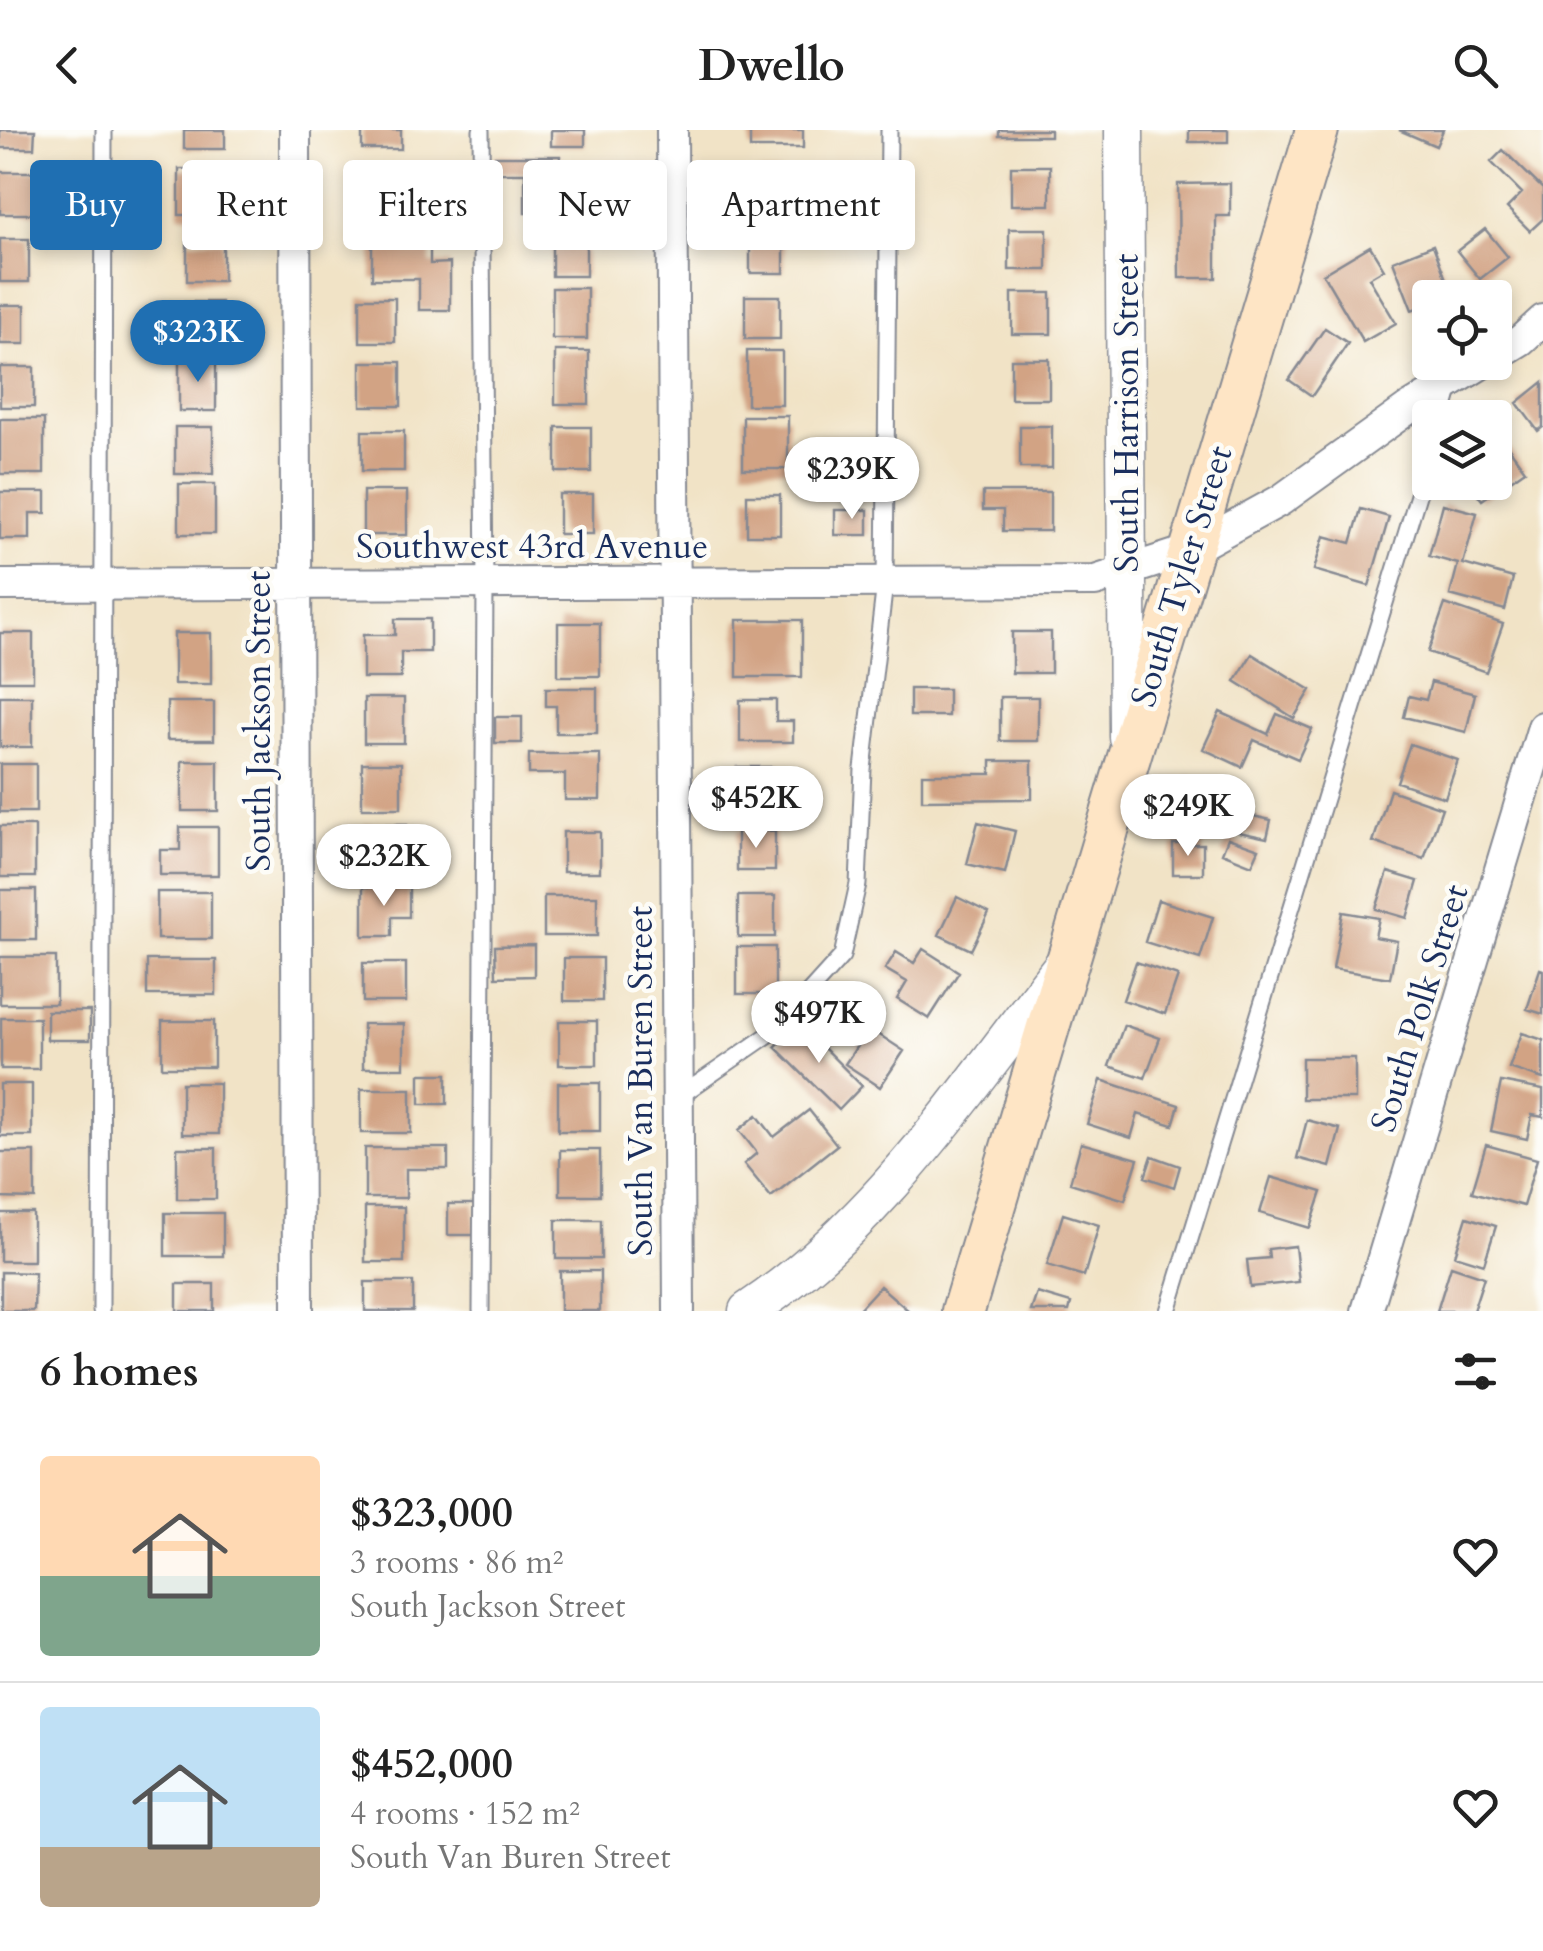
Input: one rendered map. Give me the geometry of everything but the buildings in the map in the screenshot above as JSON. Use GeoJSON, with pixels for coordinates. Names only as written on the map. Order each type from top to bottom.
{"type":"FeatureCollection","features":[{"type":"Feature","properties":{"kind":"main road","name":"South Tyler Street"},"geometry":{"type":"LineString","coordinates":[[963,1311],[1317,130]]}},
{"type":"Feature","properties":{"kind":"street","name":"South Jackson Street"},"geometry":{"type":"LineString","coordinates":[[295,130],[298,1311]]}},
{"type":"Feature","properties":{"kind":"street","name":"South Van Buren Street"},"geometry":{"type":"LineString","coordinates":[[672,130],[679,1311]]}},
{"type":"Feature","properties":{"kind":"street","name":"South Harrison Street"},"geometry":{"type":"LineString","coordinates":[[1124,130],[1128,755]]}},
{"type":"Feature","properties":{"kind":"street"},"geometry":{"type":"LineString","coordinates":[[1512,346],[1543,320]]}},
{"type":"Feature","properties":{"kind":"street","name":"Southwest 43rd Avenue"},"geometry":{"type":"LineString","coordinates":[[0,585],[1095,582],[1188,551],[1281,500],[1453,381]]}},
{"type":"Feature","properties":{"kind":"street","name":"South Polk Street"},"geometry":{"type":"LineString","coordinates":[[1367,1311],[1543,727]]}},
{"type":"Feature","properties":{"kind":"street"},"geometry":{"type":"LineString","coordinates":[[748,1311],[838,1240],[897,1179],[1069,957]]}},
{"type":"Feature","properties":{"kind":"lane"},"geometry":{"type":"LineString","coordinates":[[101,1311],[104,130]]}},
{"type":"Feature","properties":{"kind":"lane"},"geometry":{"type":"LineString","coordinates":[[481,130],[485,584],[481,1311]]}},
{"type":"Feature","properties":{"kind":"lane"},"geometry":{"type":"LineString","coordinates":[[678,1098],[774,1031],[842,956],[858,884],[863,769],[885,583],[889,130]]}},
{"type":"Feature","properties":{"kind":"lane"},"geometry":{"type":"LineString","coordinates":[[1447,400],[1453,381]]}},
{"type":"Feature","properties":{"kind":"lane"},"geometry":{"type":"LineString","coordinates":[[1168,1311],[1417,500]]}}]}
